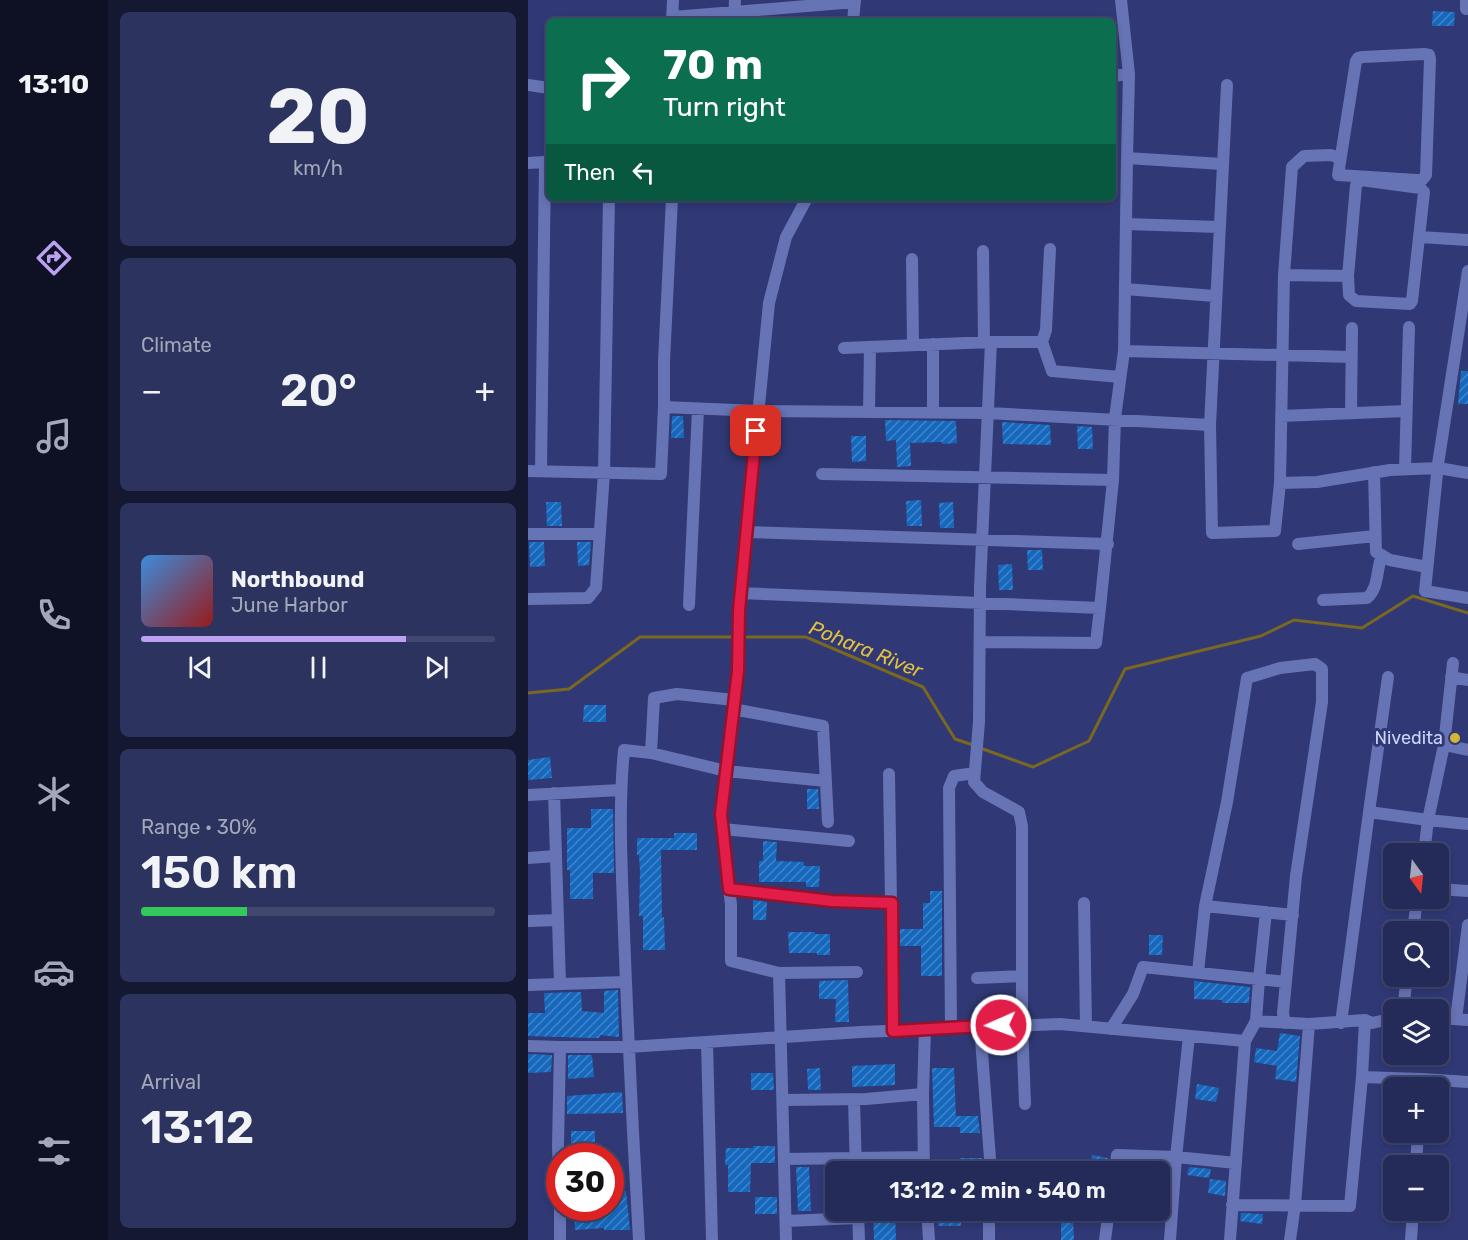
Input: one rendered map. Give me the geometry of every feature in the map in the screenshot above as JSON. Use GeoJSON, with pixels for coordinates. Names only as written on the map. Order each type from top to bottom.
{"type":"FeatureCollection","features":[{"type":"Feature","properties":{"kind":"street"},"geometry":{"type":"LineString","coordinates":[[672,18],[673,0]]}},
{"type":"Feature","properties":{"kind":"street"},"geometry":{"type":"LineString","coordinates":[[980,642],[1096,643],[1108,544],[1115,418],[1124,351],[1129,74],[1121,0]]}},
{"type":"Feature","properties":{"kind":"street"},"geometry":{"type":"LineString","coordinates":[[680,18],[855,1],[854,18]]}},
{"type":"Feature","properties":{"kind":"street"},"geometry":{"type":"LineString","coordinates":[[1429,55],[1426,176],[1422,180],[1340,177],[1337,172],[1340,158],[1358,58],[1429,55]]}},
{"type":"Feature","properties":{"kind":"street"},"geometry":{"type":"LineString","coordinates":[[1116,76],[1129,74]]}},
{"type":"Feature","properties":{"kind":"street"},"geometry":{"type":"LineString","coordinates":[[528,85],[546,88]]}},
{"type":"Feature","properties":{"kind":"street"},"geometry":{"type":"LineString","coordinates":[[1227,85],[1212,353],[1210,425],[1212,533],[1275,531],[1280,483],[1284,275],[1292,167],[1304,156],[1331,155],[1340,158]]}},
{"type":"Feature","properties":{"kind":"street"},"geometry":{"type":"LineString","coordinates":[[1127,158],[1222,165]]}},
{"type":"Feature","properties":{"kind":"street"},"geometry":{"type":"LineString","coordinates":[[528,163],[546,163]]}},
{"type":"Feature","properties":{"kind":"street"},"geometry":{"type":"LineString","coordinates":[[1360,180],[1423,189],[1420,237],[1410,304],[1356,301],[1349,295],[1348,276],[1356,185],[1360,180]]}},
{"type":"Feature","properties":{"kind":"street"},"geometry":{"type":"LineString","coordinates":[[546,187],[534,471],[662,474],[664,361],[672,201]]}},
{"type":"Feature","properties":{"kind":"street"},"geometry":{"type":"LineString","coordinates":[[528,599],[588,598],[596,588],[604,472],[609,201]]}},
{"type":"Feature","properties":{"kind":"street"},"geometry":{"type":"LineString","coordinates":[[805,201],[786,237],[769,303],[740,593],[738,671],[721,814],[729,889],[731,961],[779,973],[857,972]]}},
{"type":"Feature","properties":{"kind":"street"},"geometry":{"type":"LineString","coordinates":[[1126,224],[1219,227]]}},
{"type":"Feature","properties":{"kind":"street"},"geometry":{"type":"LineString","coordinates":[[1420,237],[1468,240]]}},
{"type":"Feature","properties":{"kind":"street"},"geometry":{"type":"LineString","coordinates":[[1050,249],[1046,330],[1042,342],[1052,371],[1120,377]]}},
{"type":"Feature","properties":{"kind":"street"},"geometry":{"type":"LineString","coordinates":[[983,251],[988,413],[980,602],[979,722],[974,782],[983,792],[1019,812],[1022,826],[1022,1025],[1025,1104]]}},
{"type":"Feature","properties":{"kind":"street"},"geometry":{"type":"LineString","coordinates":[[912,259],[913,345]]}},
{"type":"Feature","properties":{"kind":"street"},"geometry":{"type":"LineString","coordinates":[[1468,271],[1462,355],[1438,468],[1425,591],[1468,598]]}},
{"type":"Feature","properties":{"kind":"street"},"geometry":{"type":"LineString","coordinates":[[1284,275],[1348,276]]}},
{"type":"Feature","properties":{"kind":"street"},"geometry":{"type":"LineString","coordinates":[[1125,289],[1215,296]]}},
{"type":"Feature","properties":{"kind":"street"},"geometry":{"type":"LineString","coordinates":[[1405,469],[1409,327]]}},
{"type":"Feature","properties":{"kind":"street"},"geometry":{"type":"LineString","coordinates":[[1351,412],[1352,328]]}},
{"type":"Feature","properties":{"kind":"street"},"geometry":{"type":"LineString","coordinates":[[844,348],[1042,342]]}},
{"type":"Feature","properties":{"kind":"street"},"geometry":{"type":"LineString","coordinates":[[933,344],[933,412]]}},
{"type":"Feature","properties":{"kind":"street"},"geometry":{"type":"LineString","coordinates":[[869,412],[870,347]]}},
{"type":"Feature","properties":{"kind":"street"},"geometry":{"type":"LineString","coordinates":[[1124,351],[1351,357]]}},
{"type":"Feature","properties":{"kind":"street"},"geometry":{"type":"LineString","coordinates":[[664,407],[758,411],[988,413],[1115,418],[1210,425]]}},
{"type":"Feature","properties":{"kind":"street"},"geometry":{"type":"LineString","coordinates":[[689,605],[699,409]]}},
{"type":"Feature","properties":{"kind":"street"},"geometry":{"type":"LineString","coordinates":[[1281,416],[1406,411]]}},
{"type":"Feature","properties":{"kind":"street"},"geometry":{"type":"LineString","coordinates":[[1280,483],[1317,482],[1405,469],[1438,468],[1468,473]]}},
{"type":"Feature","properties":{"kind":"street"},"geometry":{"type":"LineString","coordinates":[[1374,472],[1376,552],[1390,560],[1427,567]]}},
{"type":"Feature","properties":{"kind":"street"},"geometry":{"type":"LineString","coordinates":[[822,474],[1113,480]]}},
{"type":"Feature","properties":{"kind":"street"},"geometry":{"type":"LineString","coordinates":[[746,532],[1108,544]]}},
{"type":"Feature","properties":{"kind":"street"},"geometry":{"type":"LineString","coordinates":[[528,534],[600,534]]}},
{"type":"Feature","properties":{"kind":"street"},"geometry":{"type":"LineString","coordinates":[[1298,544],[1375,536]]}},
{"type":"Feature","properties":{"kind":"street"},"geometry":{"type":"LineString","coordinates":[[1323,600],[1367,598],[1375,587],[1382,555]]}},
{"type":"Feature","properties":{"kind":"street"},"geometry":{"type":"LineString","coordinates":[[740,593],[1100,608]]}},
{"type":"Feature","properties":{"kind":"street"},"geometry":{"type":"LineString","coordinates":[[1425,843],[1444,745],[1453,663]]}},
{"type":"Feature","properties":{"kind":"street"},"geometry":{"type":"LineString","coordinates":[[1198,972],[1205,906],[1227,802],[1247,678],[1280,668],[1315,664],[1322,669],[1322,702],[1296,876],[1283,1013],[1284,1023]]}},
{"type":"Feature","properties":{"kind":"street"},"geometry":{"type":"LineString","coordinates":[[1341,1023],[1388,677]]}},
{"type":"Feature","properties":{"kind":"street"},"geometry":{"type":"LineString","coordinates":[[1451,677],[1468,680]]}},
{"type":"Feature","properties":{"kind":"street"},"geometry":{"type":"LineString","coordinates":[[651,753],[654,698],[677,694],[823,726],[828,822]]}},
{"type":"Feature","properties":{"kind":"street"},"geometry":{"type":"LineString","coordinates":[[1444,745],[1468,750]]}},
{"type":"Feature","properties":{"kind":"street"},"geometry":{"type":"LineString","coordinates":[[639,1240],[628,1047],[620,790],[624,750],[651,753],[726,771],[826,781]]}},
{"type":"Feature","properties":{"kind":"street"},"geometry":{"type":"LineString","coordinates":[[951,1028],[948,885],[949,788],[954,776],[975,769]]}},
{"type":"Feature","properties":{"kind":"street"},"geometry":{"type":"LineString","coordinates":[[889,774],[893,1031]]}},
{"type":"Feature","properties":{"kind":"street"},"geometry":{"type":"LineString","coordinates":[[528,795],[620,790]]}},
{"type":"Feature","properties":{"kind":"street"},"geometry":{"type":"LineString","coordinates":[[554,793],[560,984]]}},
{"type":"Feature","properties":{"kind":"street"},"geometry":{"type":"LineString","coordinates":[[1370,812],[1468,824]]}},
{"type":"Feature","properties":{"kind":"street"},"geometry":{"type":"LineString","coordinates":[[723,829],[849,841]]}},
{"type":"Feature","properties":{"kind":"street"},"geometry":{"type":"LineString","coordinates":[[528,858],[556,856]]}},
{"type":"Feature","properties":{"kind":"street"},"geometry":{"type":"LineString","coordinates":[[729,889],[832,901],[892,903]]}},
{"type":"Feature","properties":{"kind":"street"},"geometry":{"type":"LineString","coordinates":[[1449,890],[1468,891]]}},
{"type":"Feature","properties":{"kind":"street"},"geometry":{"type":"LineString","coordinates":[[1084,903],[1086,1026]]}},
{"type":"Feature","properties":{"kind":"street"},"geometry":{"type":"LineString","coordinates":[[1205,906],[1293,915]]}},
{"type":"Feature","properties":{"kind":"street"},"geometry":{"type":"LineString","coordinates":[[1230,1240],[1245,1041],[1256,1021],[1258,979],[1266,912]]}},
{"type":"Feature","properties":{"kind":"street"},"geometry":{"type":"LineString","coordinates":[[528,921],[558,920]]}},
{"type":"Feature","properties":{"kind":"street"},"geometry":{"type":"LineString","coordinates":[[1462,1019],[1462,970],[1468,925]]}},
{"type":"Feature","properties":{"kind":"street"},"geometry":{"type":"LineString","coordinates":[[1111,1029],[1133,994],[1143,967],[1286,982]]}},
{"type":"Feature","properties":{"kind":"street"},"geometry":{"type":"LineString","coordinates":[[779,973],[786,1240]]}},
{"type":"Feature","properties":{"kind":"street"},"geometry":{"type":"LineString","coordinates":[[977,978],[1022,976]]}},
{"type":"Feature","properties":{"kind":"street"},"geometry":{"type":"LineString","coordinates":[[528,985],[626,982]]}},
{"type":"Feature","properties":{"kind":"street"},"geometry":{"type":"LineString","coordinates":[[1232,1205],[1350,1206],[1365,1020]]}},
{"type":"Feature","properties":{"kind":"street"},"geometry":{"type":"LineString","coordinates":[[1256,1021],[1309,1024],[1365,1020],[1372,1023],[1383,1020]]}},
{"type":"Feature","properties":{"kind":"street"},"geometry":{"type":"LineString","coordinates":[[528,1046],[628,1047],[980,1026],[1060,1024],[1245,1041]]}},
{"type":"Feature","properties":{"kind":"street"},"geometry":{"type":"LineString","coordinates":[[1290,1240],[1295,1205],[1309,1024]]}},
{"type":"Feature","properties":{"kind":"street"},"geometry":{"type":"LineString","coordinates":[[980,1026],[991,1161]]}},
{"type":"Feature","properties":{"kind":"street"},"geometry":{"type":"LineString","coordinates":[[924,1161],[925,1029]]}},
{"type":"Feature","properties":{"kind":"street"},"geometry":{"type":"LineString","coordinates":[[1170,1240],[1189,1036]]}},
{"type":"Feature","properties":{"kind":"street"},"geometry":{"type":"LineString","coordinates":[[707,1042],[712,1240]]}},
{"type":"Feature","properties":{"kind":"street"},"geometry":{"type":"LineString","coordinates":[[558,1143],[560,1047]]}},
{"type":"Feature","properties":{"kind":"street"},"geometry":{"type":"LineString","coordinates":[[1362,1077],[1383,1079]]}},
{"type":"Feature","properties":{"kind":"street"},"geometry":{"type":"LineString","coordinates":[[1449,1082],[1468,1082]]}},
{"type":"Feature","properties":{"kind":"street"},"geometry":{"type":"LineString","coordinates":[[783,1100],[854,1099],[923,1094]]}},
{"type":"Feature","properties":{"kind":"street"},"geometry":{"type":"LineString","coordinates":[[854,1099],[856,1158]]}},
{"type":"Feature","properties":{"kind":"street"},"geometry":{"type":"LineString","coordinates":[[1116,1161],[1117,1155],[1176,1157],[1236,1163]]}},
{"type":"Feature","properties":{"kind":"street"},"geometry":{"type":"LineString","coordinates":[[784,1159],[924,1157]]}},
{"type":"Feature","properties":{"kind":"street"},"geometry":{"type":"LineString","coordinates":[[786,1221],[825,1217]]}},
{"type":"Feature","properties":{"kind":"street"},"geometry":{"type":"LineString","coordinates":[[560,1221],[561,1240]]}},
{"type":"Feature","properties":{"kind":"street"},"geometry":{"type":"LineString","coordinates":[[858,1221],[858,1240]]}},
{"type":"Feature","properties":{"kind":"street"},"geometry":{"type":"LineString","coordinates":[[928,1221],[929,1240]]}},
{"type":"Feature","properties":{"kind":"street"},"geometry":{"type":"LineString","coordinates":[[989,1221],[989,1240]]}},
{"type":"Feature","properties":{"kind":"street"},"geometry":{"type":"LineString","coordinates":[[1105,1240],[1108,1221]]}},
{"type":"Feature","properties":{"kind":"street"},"geometry":{"type":"LineString","coordinates":[[1411,1240],[1412,1221]]}},
{"type":"Feature","properties":{"kind":"building"},"geometry":{"type":"Polygon","coordinates":[[[1433,11],[1455,12],[1454,26],[1432,26],[1433,11]]]}},
{"type":"Feature","properties":{"kind":"building"},"geometry":{"type":"Polygon","coordinates":[[[1461,371],[1468,371],[1468,404],[1458,404],[1461,371]]]}},
{"type":"Feature","properties":{"kind":"building"},"geometry":{"type":"Polygon","coordinates":[[[672,416],[683,416],[684,438],[671,438],[672,416]]]}},
{"type":"Feature","properties":{"kind":"building"},"geometry":{"type":"Polygon","coordinates":[[[885,420],[956,421],[957,443],[910,443],[911,466],[897,467],[896,440],[886,441],[885,420]]]}},
{"type":"Feature","properties":{"kind":"building"},"geometry":{"type":"Polygon","coordinates":[[[1002,422],[1050,425],[1051,445],[1003,444],[1002,422]]]}},
{"type":"Feature","properties":{"kind":"building"},"geometry":{"type":"Polygon","coordinates":[[[1077,426],[1092,427],[1093,449],[1078,449],[1077,426]]]}},
{"type":"Feature","properties":{"kind":"building"},"geometry":{"type":"Polygon","coordinates":[[[851,436],[866,436],[866,461],[852,462],[851,436]]]}},
{"type":"Feature","properties":{"kind":"building"},"geometry":{"type":"Polygon","coordinates":[[[921,500],[922,526],[907,526],[906,501],[921,500]]]}},
{"type":"Feature","properties":{"kind":"building"},"geometry":{"type":"Polygon","coordinates":[[[546,502],[561,502],[562,526],[547,526],[546,502]]]}},
{"type":"Feature","properties":{"kind":"building"},"geometry":{"type":"Polygon","coordinates":[[[953,502],[954,528],[940,528],[939,503],[953,502]]]}},
{"type":"Feature","properties":{"kind":"building"},"geometry":{"type":"Polygon","coordinates":[[[529,542],[544,542],[545,566],[530,567],[529,542]]]}},
{"type":"Feature","properties":{"kind":"building"},"geometry":{"type":"Polygon","coordinates":[[[577,542],[591,542],[589,565],[578,566],[577,542]]]}},
{"type":"Feature","properties":{"kind":"building"},"geometry":{"type":"Polygon","coordinates":[[[1027,550],[1042,550],[1043,570],[1028,570],[1027,550]]]}},
{"type":"Feature","properties":{"kind":"building"},"geometry":{"type":"Polygon","coordinates":[[[1012,564],[1013,590],[999,590],[998,565],[1012,564]]]}},
{"type":"Feature","properties":{"kind":"building"},"geometry":{"type":"Polygon","coordinates":[[[584,705],[606,705],[606,722],[583,722],[584,705]]]}},
{"type":"Feature","properties":{"kind":"building"},"geometry":{"type":"Polygon","coordinates":[[[550,757],[552,778],[528,780],[528,760],[550,757]]]}},
{"type":"Feature","properties":{"kind":"building"},"geometry":{"type":"Polygon","coordinates":[[[807,789],[818,789],[819,809],[807,809],[807,789]]]}},
{"type":"Feature","properties":{"kind":"building"},"geometry":{"type":"Polygon","coordinates":[[[591,809],[613,809],[614,873],[593,873],[593,899],[570,899],[567,828],[591,828],[591,809]]]}},
{"type":"Feature","properties":{"kind":"building"},"geometry":{"type":"Polygon","coordinates":[[[674,833],[697,833],[697,850],[661,850],[665,950],[643,950],[643,916],[639,916],[640,872],[637,838],[674,838],[674,833]]]}},
{"type":"Feature","properties":{"kind":"building"},"geometry":{"type":"Polygon","coordinates":[[[763,841],[777,842],[776,861],[804,862],[804,866],[820,866],[819,887],[806,887],[806,882],[759,882],[759,861],[763,861],[763,841]]]}},
{"type":"Feature","properties":{"kind":"building"},"geometry":{"type":"Polygon","coordinates":[[[930,891],[942,891],[942,976],[921,976],[921,946],[900,946],[900,929],[923,929],[923,903],[930,903],[930,891]]]}},
{"type":"Feature","properties":{"kind":"building"},"geometry":{"type":"Polygon","coordinates":[[[753,900],[767,902],[766,920],[753,920],[753,900]]]}},
{"type":"Feature","properties":{"kind":"building"},"geometry":{"type":"Polygon","coordinates":[[[788,932],[830,934],[830,955],[789,953],[788,932]]]}},
{"type":"Feature","properties":{"kind":"building"},"geometry":{"type":"Polygon","coordinates":[[[1149,935],[1163,935],[1162,955],[1149,955],[1149,935]]]}},
{"type":"Feature","properties":{"kind":"building"},"geometry":{"type":"Polygon","coordinates":[[[848,980],[849,1022],[835,1022],[836,999],[819,999],[819,981],[848,980]]]}},
{"type":"Feature","properties":{"kind":"building"},"geometry":{"type":"Polygon","coordinates":[[[1194,981],[1250,987],[1249,1003],[1222,1003],[1222,1000],[1194,999],[1194,981]]]}},
{"type":"Feature","properties":{"kind":"building"},"geometry":{"type":"Polygon","coordinates":[[[618,990],[619,1037],[528,1036],[528,1013],[545,1013],[544,993],[581,992],[582,1011],[604,1013],[604,991],[618,990]]]}},
{"type":"Feature","properties":{"kind":"building"},"geometry":{"type":"Polygon","coordinates":[[[1280,1033],[1300,1036],[1296,1082],[1275,1079],[1277,1066],[1254,1062],[1256,1048],[1277,1051],[1280,1033]]]}},
{"type":"Feature","properties":{"kind":"building"},"geometry":{"type":"Polygon","coordinates":[[[528,1054],[552,1055],[551,1072],[528,1073],[528,1054]]]}},
{"type":"Feature","properties":{"kind":"building"},"geometry":{"type":"Polygon","coordinates":[[[568,1055],[592,1055],[594,1077],[568,1079],[568,1055]]]}},
{"type":"Feature","properties":{"kind":"building"},"geometry":{"type":"Polygon","coordinates":[[[895,1064],[895,1085],[852,1087],[852,1066],[895,1064]]]}},
{"type":"Feature","properties":{"kind":"building"},"geometry":{"type":"Polygon","coordinates":[[[820,1068],[821,1090],[808,1090],[807,1069],[820,1068]]]}},
{"type":"Feature","properties":{"kind":"building"},"geometry":{"type":"Polygon","coordinates":[[[932,1068],[954,1068],[956,1116],[978,1116],[980,1133],[960,1133],[960,1127],[934,1127],[932,1068]]]}},
{"type":"Feature","properties":{"kind":"building"},"geometry":{"type":"Polygon","coordinates":[[[751,1073],[773,1073],[774,1090],[751,1090],[751,1073]]]}},
{"type":"Feature","properties":{"kind":"building"},"geometry":{"type":"Polygon","coordinates":[[[1197,1084],[1219,1088],[1216,1102],[1195,1099],[1197,1084]]]}},
{"type":"Feature","properties":{"kind":"building"},"geometry":{"type":"Polygon","coordinates":[[[622,1092],[623,1113],[567,1114],[567,1096],[622,1092]]]}},
{"type":"Feature","properties":{"kind":"building"},"geometry":{"type":"Polygon","coordinates":[[[571,1131],[595,1131],[595,1143],[571,1143],[571,1131]]]}},
{"type":"Feature","properties":{"kind":"building"},"geometry":{"type":"Polygon","coordinates":[[[753,1146],[775,1146],[775,1163],[751,1163],[750,1192],[728,1192],[726,1148],[753,1148],[753,1146]]]}},
{"type":"Feature","properties":{"kind":"building"},"geometry":{"type":"Polygon","coordinates":[[[1092,1155],[1108,1158],[1108,1161],[1091,1161],[1092,1155]]]}},
{"type":"Feature","properties":{"kind":"building"},"geometry":{"type":"Polygon","coordinates":[[[960,1158],[982,1158],[982,1161],[960,1161],[960,1158]]]}},
{"type":"Feature","properties":{"kind":"building"},"geometry":{"type":"Polygon","coordinates":[[[796,1167],[809,1167],[811,1211],[798,1211],[796,1167]]]}},
{"type":"Feature","properties":{"kind":"building"},"geometry":{"type":"Polygon","coordinates":[[[1189,1167],[1211,1169],[1209,1178],[1187,1175],[1189,1167]]]}},
{"type":"Feature","properties":{"kind":"building"},"geometry":{"type":"Polygon","coordinates":[[[1210,1179],[1226,1181],[1225,1196],[1208,1193],[1210,1179]]]}},
{"type":"Feature","properties":{"kind":"building"},"geometry":{"type":"Polygon","coordinates":[[[624,1191],[626,1191],[630,1230],[604,1230],[604,1228],[575,1230],[575,1221],[624,1221],[624,1191]]]}},
{"type":"Feature","properties":{"kind":"building"},"geometry":{"type":"Polygon","coordinates":[[[755,1197],[777,1197],[777,1214],[755,1214],[755,1197]]]}},
{"type":"Feature","properties":{"kind":"building"},"geometry":{"type":"Polygon","coordinates":[[[1241,1213],[1263,1214],[1262,1224],[1240,1221],[1241,1213]]]}},
{"type":"Feature","properties":{"kind":"building"},"geometry":{"type":"Polygon","coordinates":[[[873,1221],[895,1221],[896,1240],[874,1240],[873,1221]]]}},
{"type":"Feature","properties":{"kind":"building"},"geometry":{"type":"Polygon","coordinates":[[[938,1221],[961,1221],[961,1226],[938,1226],[938,1221]]]}},
{"type":"Feature","properties":{"kind":"building"},"geometry":{"type":"Polygon","coordinates":[[[1073,1221],[1074,1240],[1061,1240],[1061,1222],[1073,1221]]]}},
{"type":"Feature","properties":{"kind":"waterway","name":"Pohara River"},"geometry":{"type":"LineString","coordinates":[[980,748],[1033,767],[1089,741],[1125,669],[1261,636],[1294,620],[1362,628],[1413,596],[1468,613]]}},
{"type":"Feature","properties":{"kind":"waterway","name":"Pohara River"},"geometry":{"type":"LineString","coordinates":[[528,693],[569,689],[640,637],[735,637]]}},
{"type":"Feature","properties":{"kind":"waterway","name":"Pohara River"},"geometry":{"type":"LineString","coordinates":[[741,637],[806,637],[923,687],[955,739],[973,745]]}},
{"type":"Feature","properties":{"kind":"place","name":"Nivedita"},"geometry":{"type":"Point","coordinates":[1455,738]}},
{"type":"Feature","properties":{"kind":"route"},"geometry":{"type":"LineString","coordinates":[[756,431],[739,611],[738,671],[721,814],[729,889],[832,901],[892,903],[893,1031],[1001,1025]]}}]}
